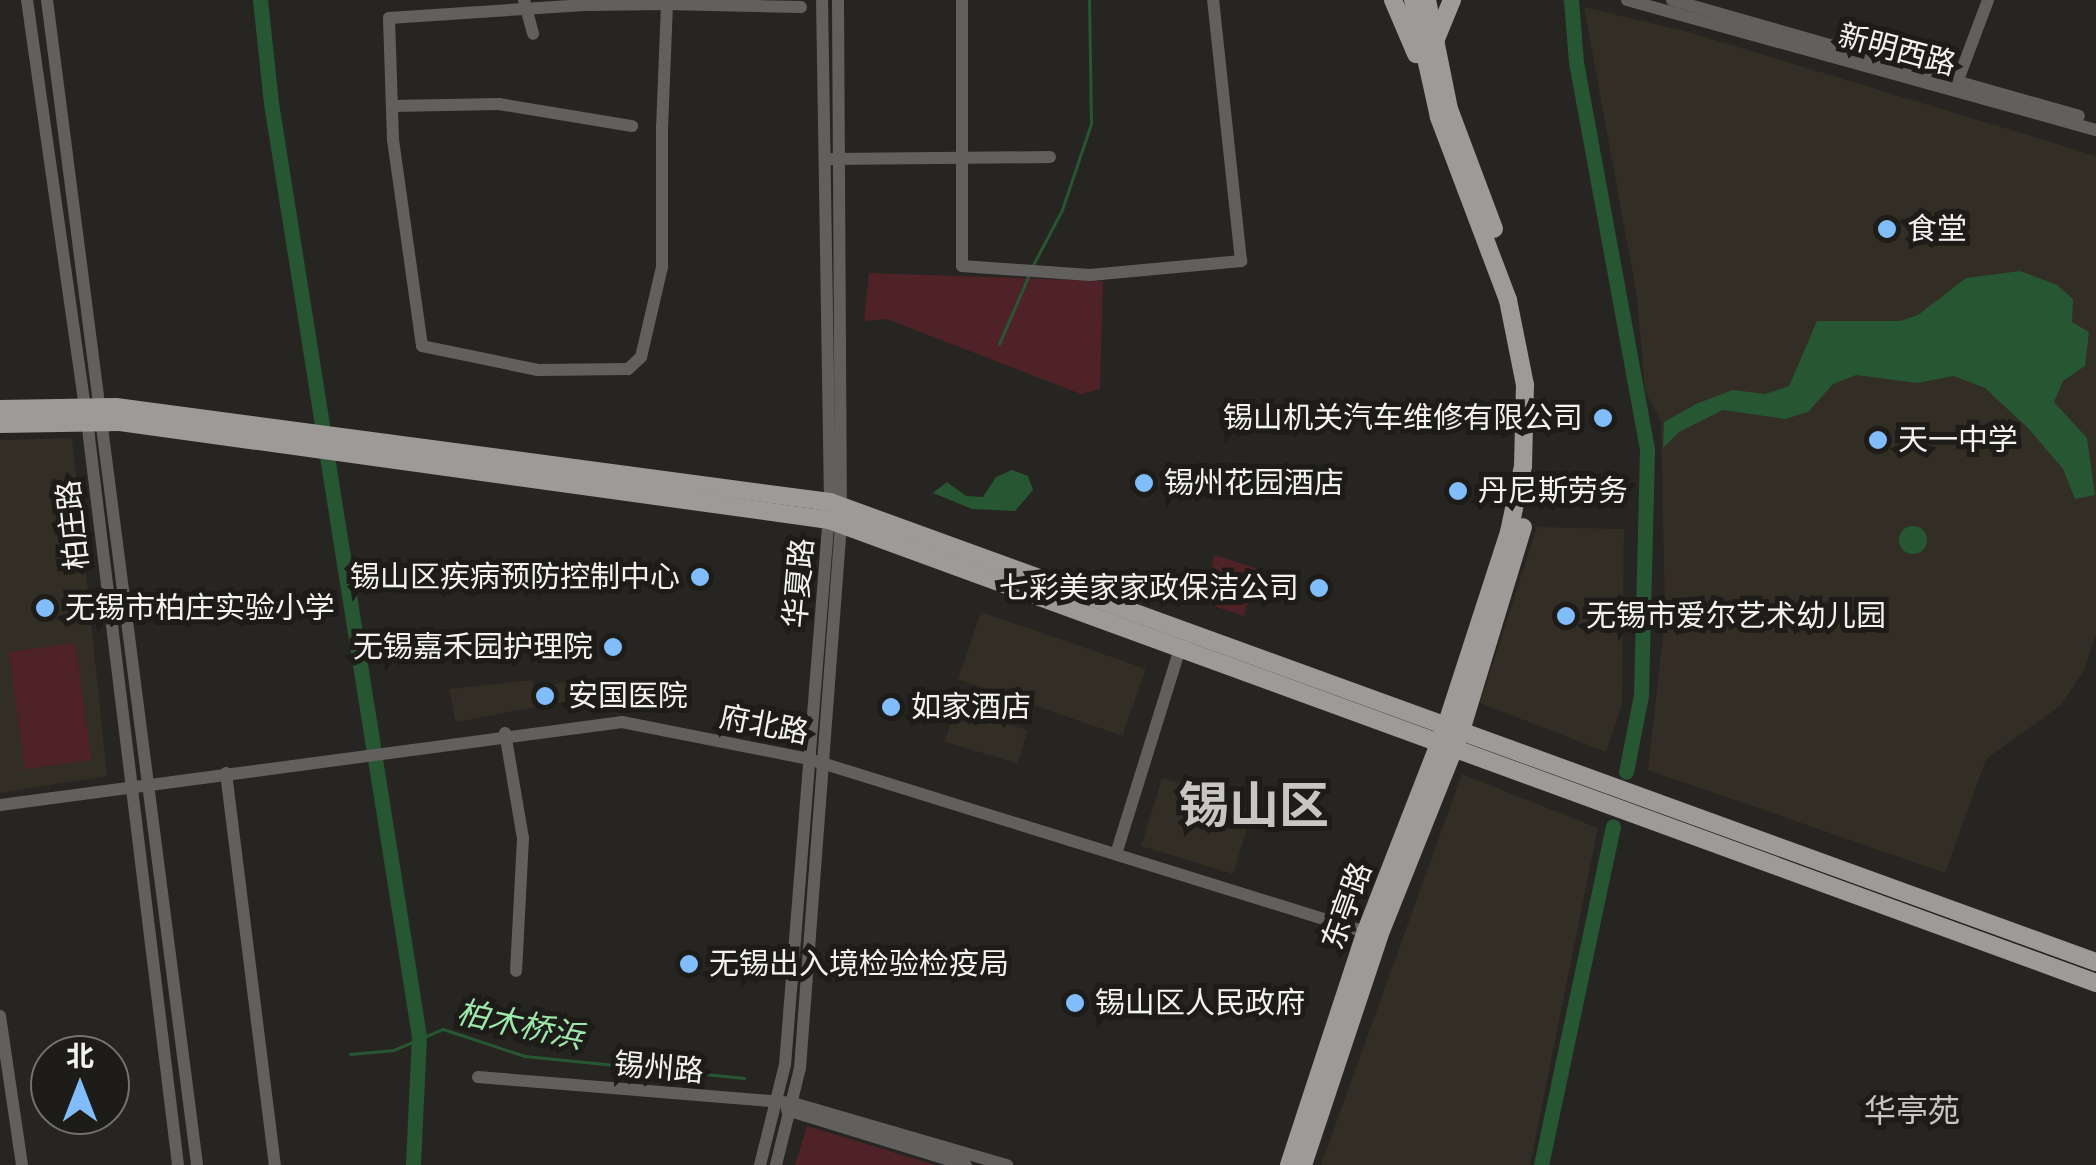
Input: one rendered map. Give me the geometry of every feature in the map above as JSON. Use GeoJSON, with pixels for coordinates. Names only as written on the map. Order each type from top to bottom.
{"type":"FeatureCollection","features":[{"type":"Feature","properties":{"kind":"main road"},"geometry":{"type":"LineString","coordinates":[[1393,0],[1407,42],[1425,68]]}},
{"type":"Feature","properties":{"kind":"main road"},"geometry":{"type":"LineString","coordinates":[[1413,0],[1425,68],[1508,300],[1525,385],[1524,466],[1510,532],[1454,728]]}},
{"type":"Feature","properties":{"kind":"main road"},"geometry":{"type":"LineString","coordinates":[[1427,0],[1433,46],[1519,297],[1537,384],[1535,468],[1525,518],[1454,728]]}},
{"type":"Feature","properties":{"kind":"main road"},"geometry":{"type":"LineString","coordinates":[[1433,46],[1452,0]]}},
{"type":"Feature","properties":{"kind":"main road"},"geometry":{"type":"LineString","coordinates":[[0,410],[103,414],[352,443],[836,513],[1454,728],[2096,962]]}},
{"type":"Feature","properties":{"kind":"main road"},"geometry":{"type":"LineString","coordinates":[[0,424],[83,414]]}},
{"type":"Feature","properties":{"kind":"main road"},"geometry":{"type":"LineString","coordinates":[[836,513],[1179,652],[2096,982]]}},
{"type":"Feature","properties":{"kind":"main road","name":"东亭路"},"geometry":{"type":"LineString","coordinates":[[1290,1165],[1372,934],[1454,728]]}},
{"type":"Feature","properties":{"kind":"main road","name":"东亭路"},"geometry":{"type":"LineString","coordinates":[[1303,1165],[1372,934]]}},
{"type":"Feature","properties":{"kind":"street","name":"柏庄路"},"geometry":{"type":"LineString","coordinates":[[27,0],[178,1165]]}},
{"type":"Feature","properties":{"kind":"street","name":"柏庄路"},"geometry":{"type":"LineString","coordinates":[[47,0],[103,414],[196,1165]]}},
{"type":"Feature","properties":{"kind":"street"},"geometry":{"type":"LineString","coordinates":[[387,0],[392,106],[422,346],[538,370],[628,369],[641,357],[662,266],[667,2]]}},
{"type":"Feature","properties":{"kind":"street","name":"华夏路"},"geometry":{"type":"LineString","coordinates":[[776,1165],[792,1108],[824,763],[836,513],[830,159],[822,0]]}},
{"type":"Feature","properties":{"kind":"street","name":"华夏路"},"geometry":{"type":"LineString","coordinates":[[830,159],[838,0]]}},
{"type":"Feature","properties":{"kind":"street"},"geometry":{"type":"LineString","coordinates":[[962,0],[962,266],[1139,274],[1241,260],[1213,0]]}},
{"type":"Feature","properties":{"kind":"street","name":"新明西路"},"geometry":{"type":"LineString","coordinates":[[1626,0],[2096,130]]}},
{"type":"Feature","properties":{"kind":"street","name":"新明西路"},"geometry":{"type":"LineString","coordinates":[[1672,0],[2096,121]]}},
{"type":"Feature","properties":{"kind":"street"},"geometry":{"type":"LineString","coordinates":[[1958,80],[1988,0]]}},
{"type":"Feature","properties":{"kind":"street"},"geometry":{"type":"LineString","coordinates":[[389,18],[525,4],[667,2],[801,8]]}},
{"type":"Feature","properties":{"kind":"street"},"geometry":{"type":"LineString","coordinates":[[525,4],[533,34]]}},
{"type":"Feature","properties":{"kind":"street"},"geometry":{"type":"LineString","coordinates":[[392,106],[498,104],[632,126]]}},
{"type":"Feature","properties":{"kind":"street"},"geometry":{"type":"LineString","coordinates":[[830,159],[1050,157]]}},
{"type":"Feature","properties":{"kind":"street","name":"华夏路"},"geometry":{"type":"LineString","coordinates":[[760,1165],[776,1103],[836,513]]}},
{"type":"Feature","properties":{"kind":"street"},"geometry":{"type":"LineString","coordinates":[[1116,854],[1179,652]]}},
{"type":"Feature","properties":{"kind":"street","name":"府北路"},"geometry":{"type":"LineString","coordinates":[[0,805],[504,733],[622,722],[824,763],[1372,934]]}},
{"type":"Feature","properties":{"kind":"street"},"geometry":{"type":"LineString","coordinates":[[504,733],[523,838],[516,972]]}},
{"type":"Feature","properties":{"kind":"street"},"geometry":{"type":"LineString","coordinates":[[226,773],[275,1165]]}},
{"type":"Feature","properties":{"kind":"street"},"geometry":{"type":"LineString","coordinates":[[0,1016],[22,1165]]}},
{"type":"Feature","properties":{"kind":"street","name":"锡州路"},"geometry":{"type":"LineString","coordinates":[[478,1077],[776,1103],[966,1165]]}},
{"type":"Feature","properties":{"kind":"street","name":"锡州路"},"geometry":{"type":"LineString","coordinates":[[792,1108],[1007,1165]]}},
{"type":"Feature","properties":{"kind":"shaded area","name":"天一中学"},"geometry":{"type":"Polygon","coordinates":[[[1584,7],[1692,33],[2096,156],[2096,634],[2084,670],[2061,705],[1986,759],[1945,873],[1648,770],[1665,617],[1661,422],[1645,391],[1637,297],[1584,7]]]}},
{"type":"Feature","properties":{"kind":"shaded area"},"geometry":{"type":"Polygon","coordinates":[[[2020,271],[2057,285],[2073,299],[2072,322],[2089,332],[2085,366],[2063,381],[2054,402],[2087,438],[2095,495],[2075,499],[2063,469],[2029,429],[1985,388],[1954,376],[1917,383],[1856,375],[1833,384],[1808,412],[1785,419],[1723,410],[1679,432],[1663,448],[1664,422],[1696,404],[1733,390],[1765,394],[1789,386],[1817,321],[1900,321],[1918,315],[1966,278],[2020,271]]]}},
{"type":"Feature","properties":{"kind":"shaded area"},"geometry":{"type":"Polygon","coordinates":[[[869,273],[1103,281],[1100,389],[1081,394],[887,319],[864,321],[869,273]]]}},
{"type":"Feature","properties":{"kind":"shaded area","name":"无锡市柏庄实验小学"},"geometry":{"type":"Polygon","coordinates":[[[72,438],[107,776],[0,793],[0,440],[72,438]]]}},
{"type":"Feature","properties":{"kind":"shaded area"},"geometry":{"type":"Polygon","coordinates":[[[1012,470],[1028,476],[1033,490],[1015,511],[972,509],[933,493],[947,482],[966,496],[983,497],[996,477],[1012,470]]]}},
{"type":"Feature","properties":{"kind":"shaded area"},"geometry":{"type":"Polygon","coordinates":[[[1913,526],[1923,530],[1927,540],[1923,550],[1913,554],[1903,550],[1899,540],[1903,530],[1913,526]]]}},
{"type":"Feature","properties":{"kind":"shaded area","name":"无锡市爱尔艺术幼儿园"},"geometry":{"type":"Polygon","coordinates":[[[1537,527],[1624,529],[1622,704],[1606,752],[1480,703],[1537,527]]]}},
{"type":"Feature","properties":{"kind":"shaded area"},"geometry":{"type":"Polygon","coordinates":[[[1215,555],[1259,569],[1244,616],[1200,602],[1215,555]]]}},
{"type":"Feature","properties":{"kind":"shaded area"},"geometry":{"type":"Polygon","coordinates":[[[981,612],[1146,669],[1122,736],[958,679],[981,612]]]}},
{"type":"Feature","properties":{"kind":"shaded area"},"geometry":{"type":"Polygon","coordinates":[[[75,643],[91,760],[25,769],[9,652],[75,643]]]}},
{"type":"Feature","properties":{"kind":"shaded area","name":"安国医院"},"geometry":{"type":"Polygon","coordinates":[[[532,680],[534,689],[565,682],[640,683],[639,706],[564,702],[456,722],[449,689],[532,680]]]}},
{"type":"Feature","properties":{"kind":"shaded area"},"geometry":{"type":"Polygon","coordinates":[[[955,708],[1028,730],[1017,764],[945,741],[955,708]]]}},
{"type":"Feature","properties":{"kind":"shaded area"},"geometry":{"type":"Polygon","coordinates":[[[1462,774],[1598,828],[1530,1165],[1321,1165],[1462,774]]]}},
{"type":"Feature","properties":{"kind":"shaded area"},"geometry":{"type":"Polygon","coordinates":[[[1162,778],[1254,806],[1233,874],[1141,846],[1162,778]]]}},
{"type":"Feature","properties":{"kind":"shaded area"},"geometry":{"type":"Polygon","coordinates":[[[807,1126],[935,1165],[795,1165],[807,1126]]]}},
{"type":"Feature","properties":{"kind":"waterway"},"geometry":{"type":"LineString","coordinates":[[260,0],[271,103],[419,1036],[413,1165]]}},
{"type":"Feature","properties":{"kind":"waterway"},"geometry":{"type":"LineString","coordinates":[[1033,265],[1062,210],[1091,124],[1089,0]]}},
{"type":"Feature","properties":{"kind":"waterway"},"geometry":{"type":"LineString","coordinates":[[1571,0],[1576,62],[1647,450],[1641,695],[1626,772]]}},
{"type":"Feature","properties":{"kind":"waterway"},"geometry":{"type":"LineString","coordinates":[[999,344],[1028,277]]}},
{"type":"Feature","properties":{"kind":"waterway"},"geometry":{"type":"LineString","coordinates":[[1541,1165],[1613,827]]}},
{"type":"Feature","properties":{"kind":"waterway","name":"柏木桥浜"},"geometry":{"type":"LineString","coordinates":[[350,1054],[394,1050],[443,1029],[525,1056],[744,1078]]}},
{"type":"Feature","properties":{"kind":"place","name":"食堂"},"geometry":{"type":"Point","coordinates":[1887,229]}},
{"type":"Feature","properties":{"kind":"place","name":"锡山机关汽车维修有限公司"},"geometry":{"type":"Point","coordinates":[1603,418]}},
{"type":"Feature","properties":{"kind":"place","name":"天一中学"},"geometry":{"type":"Point","coordinates":[1878,440]}},
{"type":"Feature","properties":{"kind":"place","name":"锡州花园酒店"},"geometry":{"type":"Point","coordinates":[1144,483]}},
{"type":"Feature","properties":{"kind":"place","name":"丹尼斯劳务"},"geometry":{"type":"Point","coordinates":[1458,491]}},
{"type":"Feature","properties":{"kind":"place","name":"锡山区疾病预防控制中心"},"geometry":{"type":"Point","coordinates":[700,577]}},
{"type":"Feature","properties":{"kind":"place","name":"七彩美家家政保洁公司"},"geometry":{"type":"Point","coordinates":[1319,588]}},
{"type":"Feature","properties":{"kind":"place","name":"无锡市柏庄实验小学"},"geometry":{"type":"Point","coordinates":[45,608]}},
{"type":"Feature","properties":{"kind":"place","name":"无锡市爱尔艺术幼儿园"},"geometry":{"type":"Point","coordinates":[1566,616]}},
{"type":"Feature","properties":{"kind":"place","name":"无锡嘉禾园护理院"},"geometry":{"type":"Point","coordinates":[613,647]}},
{"type":"Feature","properties":{"kind":"place","name":"安国医院"},"geometry":{"type":"Point","coordinates":[545,696]}},
{"type":"Feature","properties":{"kind":"place","name":"如家酒店"},"geometry":{"type":"Point","coordinates":[891,707]}},
{"type":"Feature","properties":{"kind":"place","name":"无锡出入境检验检疫局"},"geometry":{"type":"Point","coordinates":[689,964]}},
{"type":"Feature","properties":{"kind":"place","name":"锡山区人民政府"},"geometry":{"type":"Point","coordinates":[1075,1003]}},
{"type":"Feature","properties":{"kind":"district","name":"锡山区"},"geometry":{"type":"Point","coordinates":[1254,807]}},
{"type":"Feature","properties":{"kind":"district","name":"华亭苑"},"geometry":{"type":"Point","coordinates":[1912,1111]}}]}
